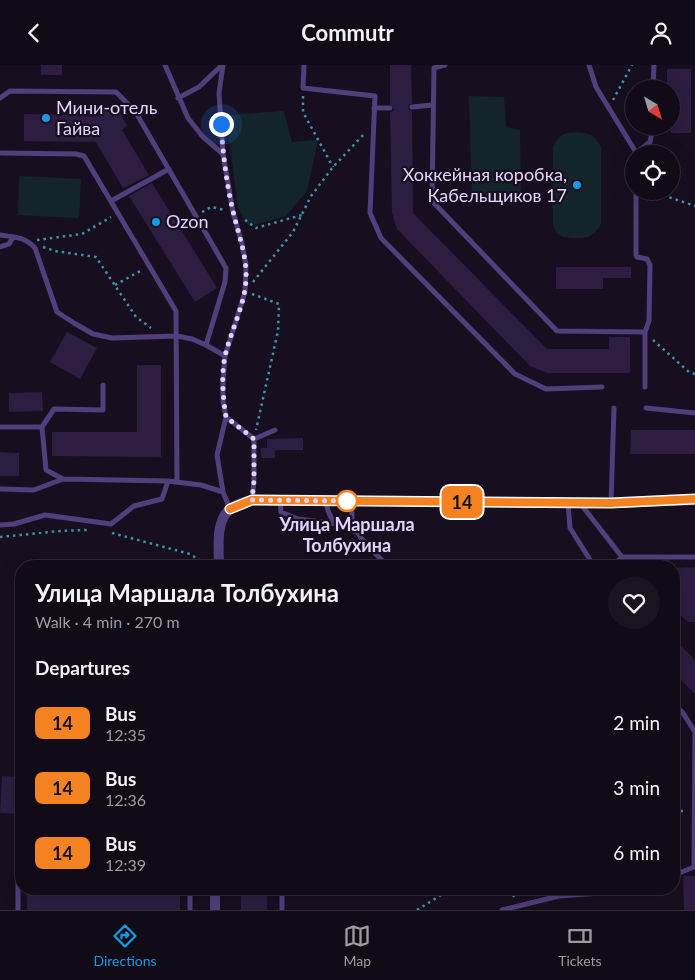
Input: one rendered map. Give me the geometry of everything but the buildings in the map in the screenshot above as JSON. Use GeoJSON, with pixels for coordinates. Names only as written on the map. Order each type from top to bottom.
{"type":"FeatureCollection","features":[{"type":"Feature","properties":{"kind":"street"},"geometry":{"type":"LineString","coordinates":[[220,560],[219,533],[224,517],[230,509],[252,500],[611,503],[695,499]]}},
{"type":"Feature","properties":{"kind":"street"},"geometry":{"type":"LineString","coordinates":[[215,895],[215,910]]}},
{"type":"Feature","properties":{"kind":"lane"},"geometry":{"type":"LineString","coordinates":[[165,65],[188,118],[203,137],[223,154]]}},
{"type":"Feature","properties":{"kind":"lane"},"geometry":{"type":"LineString","coordinates":[[178,98],[199,87],[223,65]]}},
{"type":"Feature","properties":{"kind":"lane"},"geometry":{"type":"LineString","coordinates":[[223,65],[220,93],[223,154],[233,211],[246,265],[245,292],[225,357],[223,401],[226,417],[217,455],[223,492],[230,509]]}},
{"type":"Feature","properties":{"kind":"lane"},"geometry":{"type":"LineString","coordinates":[[304,65],[303,88],[375,96],[370,213],[381,237],[515,374],[546,389],[602,387]]}},
{"type":"Feature","properties":{"kind":"lane"},"geometry":{"type":"LineString","coordinates":[[445,65],[433,66],[432,201],[557,331],[645,332]]}},
{"type":"Feature","properties":{"kind":"lane"},"geometry":{"type":"LineString","coordinates":[[589,65],[596,87],[632,145]]}},
{"type":"Feature","properties":{"kind":"lane"},"geometry":{"type":"LineString","coordinates":[[653,80],[654,65]]}},
{"type":"Feature","properties":{"kind":"lane"},"geometry":{"type":"LineString","coordinates":[[0,97],[10,91],[116,91],[135,111],[226,268],[227,275],[206,345]]}},
{"type":"Feature","properties":{"kind":"lane"},"geometry":{"type":"LineString","coordinates":[[412,107],[433,105]]}},
{"type":"Feature","properties":{"kind":"lane"},"geometry":{"type":"LineString","coordinates":[[374,108],[390,108]]}},
{"type":"Feature","properties":{"kind":"lane"},"geometry":{"type":"LineString","coordinates":[[0,153],[81,154],[87,159],[176,311],[177,481]]}},
{"type":"Feature","properties":{"kind":"lane"},"geometry":{"type":"LineString","coordinates":[[111,201],[169,169]]}},
{"type":"Feature","properties":{"kind":"lane"},"geometry":{"type":"LineString","coordinates":[[636,200],[636,255],[637,257],[647,259],[650,265],[649,321],[645,332],[645,387]]}},
{"type":"Feature","properties":{"kind":"lane"},"geometry":{"type":"LineString","coordinates":[[0,235],[28,241],[35,248],[57,312],[93,334],[112,338],[177,336],[192,339],[206,345],[225,357]]}},
{"type":"Feature","properties":{"kind":"lane"},"geometry":{"type":"LineString","coordinates":[[0,247],[10,244],[13,237]]}},
{"type":"Feature","properties":{"kind":"lane"},"geometry":{"type":"LineString","coordinates":[[63,479],[46,470],[42,427],[54,409],[103,409],[103,385]]}},
{"type":"Feature","properties":{"kind":"lane"},"geometry":{"type":"LineString","coordinates":[[611,503],[614,407]]}},
{"type":"Feature","properties":{"kind":"lane"},"geometry":{"type":"LineString","coordinates":[[646,408],[695,413]]}},
{"type":"Feature","properties":{"kind":"lane"},"geometry":{"type":"LineString","coordinates":[[226,417],[254,439]]}},
{"type":"Feature","properties":{"kind":"lane"},"geometry":{"type":"LineString","coordinates":[[0,427],[42,427]]}},
{"type":"Feature","properties":{"kind":"lane"},"geometry":{"type":"LineString","coordinates":[[254,439],[275,430]]}},
{"type":"Feature","properties":{"kind":"lane"},"geometry":{"type":"LineString","coordinates":[[252,500],[254,439]]}},
{"type":"Feature","properties":{"kind":"lane"},"geometry":{"type":"LineString","coordinates":[[0,489],[34,490],[63,479],[177,481],[201,485],[223,492]]}},
{"type":"Feature","properties":{"kind":"lane"},"geometry":{"type":"LineString","coordinates":[[0,525],[14,524],[45,515],[111,524],[134,506],[162,499],[168,481]]}},
{"type":"Feature","properties":{"kind":"lane"},"geometry":{"type":"LineString","coordinates":[[280,500],[281,512],[289,516],[336,524],[359,533]]}},
{"type":"Feature","properties":{"kind":"lane"},"geometry":{"type":"LineString","coordinates":[[326,501],[328,513],[336,524]]}},
{"type":"Feature","properties":{"kind":"lane"},"geometry":{"type":"LineString","coordinates":[[352,501],[352,521],[359,533],[381,560]]}},
{"type":"Feature","properties":{"kind":"lane"},"geometry":{"type":"LineString","coordinates":[[568,503],[570,528],[590,560]]}},
{"type":"Feature","properties":{"kind":"lane"},"geometry":{"type":"LineString","coordinates":[[580,503],[622,557]]}},
{"type":"Feature","properties":{"kind":"lane"},"geometry":{"type":"LineString","coordinates":[[619,560],[622,557],[695,557]]}},
{"type":"Feature","properties":{"kind":"lane"},"geometry":{"type":"LineString","coordinates":[[680,710],[695,732],[694,867],[680,873]]}},
{"type":"Feature","properties":{"kind":"lane"},"geometry":{"type":"LineString","coordinates":[[18,895],[18,910]]}},
{"type":"Feature","properties":{"kind":"lane"},"geometry":{"type":"LineString","coordinates":[[190,895],[190,910]]}},
{"type":"Feature","properties":{"kind":"lane"},"geometry":{"type":"LineString","coordinates":[[282,895],[282,910]]}},
{"type":"Feature","properties":{"kind":"lane"},"geometry":{"type":"LineString","coordinates":[[502,910],[559,896],[573,895]]}},
{"type":"Feature","properties":{"kind":"path"},"geometry":{"type":"LineString","coordinates":[[608,107],[632,65]]}},
{"type":"Feature","properties":{"kind":"path"},"geometry":{"type":"LineString","coordinates":[[303,88],[303,112],[333,167]]}},
{"type":"Feature","properties":{"kind":"path"},"geometry":{"type":"LineString","coordinates":[[254,439],[278,331],[279,304],[245,292],[293,232],[311,196],[333,167],[373,124]]}},
{"type":"Feature","properties":{"kind":"path"},"geometry":{"type":"LineString","coordinates":[[677,200],[695,206]]}},
{"type":"Feature","properties":{"kind":"path"},"geometry":{"type":"LineString","coordinates":[[196,215],[211,207],[233,211],[256,228],[302,215]]}},
{"type":"Feature","properties":{"kind":"path"},"geometry":{"type":"LineString","coordinates":[[28,241],[82,234],[118,213]]}},
{"type":"Feature","properties":{"kind":"path"},"geometry":{"type":"LineString","coordinates":[[28,241],[54,251],[96,257],[136,317],[162,337]]}},
{"type":"Feature","properties":{"kind":"path"},"geometry":{"type":"LineString","coordinates":[[115,285],[150,266]]}},
{"type":"Feature","properties":{"kind":"path"},"geometry":{"type":"LineString","coordinates":[[645,332],[690,372],[695,374]]}},
{"type":"Feature","properties":{"kind":"path"},"geometry":{"type":"LineString","coordinates":[[0,537],[93,530]]}},
{"type":"Feature","properties":{"kind":"path"},"geometry":{"type":"LineString","coordinates":[[111,533],[190,554],[199,560]]}},
{"type":"Feature","properties":{"kind":"path"},"geometry":{"type":"LineString","coordinates":[[680,811],[694,811]]}},
{"type":"Feature","properties":{"kind":"path"},"geometry":{"type":"LineString","coordinates":[[417,910],[441,895]]}},
{"type":"Feature","properties":{"kind":"green space"},"geometry":{"type":"Polygon","coordinates":[[[469,96],[504,97],[506,127],[520,130],[521,195],[516,198],[498,202],[472,200],[469,96]]]}},
{"type":"Feature","properties":{"kind":"green space"},"geometry":{"type":"Polygon","coordinates":[[[284,111],[292,142],[318,140],[307,191],[286,216],[249,226],[238,208],[226,115],[284,111]]]}},
{"type":"Feature","properties":{"kind":"green space","name":"Хоккейная коробка, Кабельщиков 17"},"geometry":{"type":"Polygon","coordinates":[[[577,132],[592,135],[601,147],[601,224],[593,234],[584,238],[562,237],[556,232],[553,224],[553,147],[557,139],[562,135],[577,132]]]}},
{"type":"Feature","properties":{"kind":"green space"},"geometry":{"type":"Polygon","coordinates":[[[19,176],[81,179],[79,218],[18,215],[19,176]]]}},
{"type":"Feature","properties":{"kind":"bus line","name":"14"},"geometry":{"type":"LineString","coordinates":[[230,509],[252,500],[611,503],[695,499]]}},
{"type":"Feature","properties":{"kind":"place","name":"Мини-отель Гайва"},"geometry":{"type":"Point","coordinates":[46,118]}},
{"type":"Feature","properties":{"kind":"place","name":"Хоккейная коробка, Кабельщиков 17"},"geometry":{"type":"Point","coordinates":[577,185]}},
{"type":"Feature","properties":{"kind":"place","name":"Ozon"},"geometry":{"type":"Point","coordinates":[156,222]}},
{"type":"Feature","properties":{"kind":"place","name":"Улица Маршала Толбухина"},"geometry":{"type":"Point","coordinates":[347,501]}},
{"type":"Feature","properties":{"kind":"route"},"geometry":{"type":"LineString","coordinates":[[221,124],[223,154],[233,211],[246,265],[245,292],[225,357],[223,401],[226,417],[254,439],[252,500],[352,501],[347,501]]}}]}
